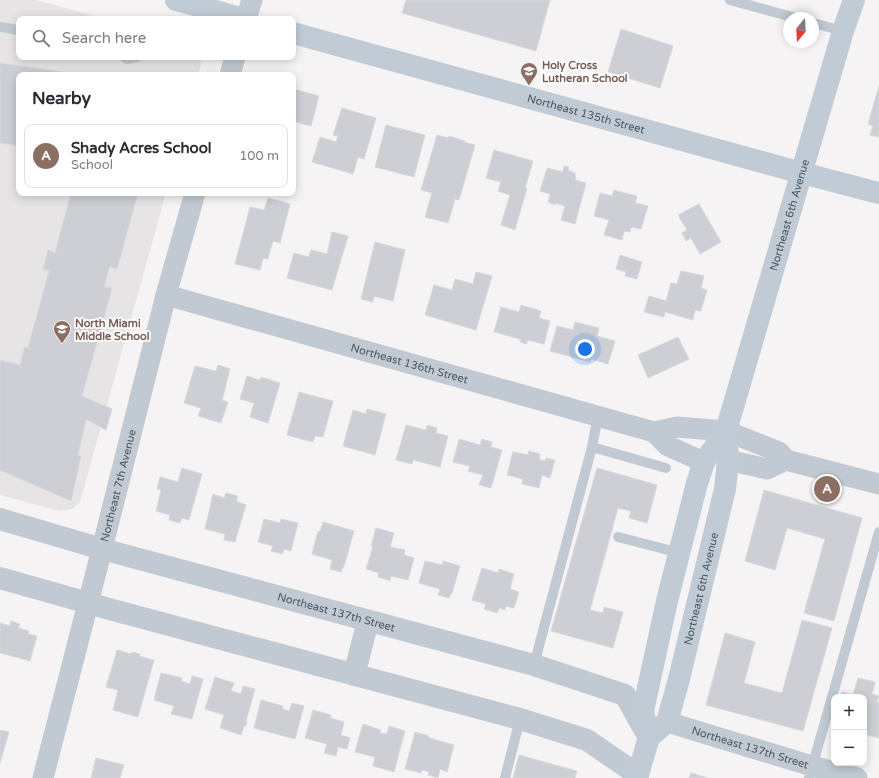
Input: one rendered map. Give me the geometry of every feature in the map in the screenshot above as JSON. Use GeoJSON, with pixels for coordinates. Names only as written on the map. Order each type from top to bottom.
{"type":"FeatureCollection","features":[{"type":"Feature","properties":{"kind":"main road"},"geometry":{"type":"LineString","coordinates":[[176,0],[234,16]]}},
{"type":"Feature","properties":{"kind":"main road","name":"Northeast 6th Avenue"},"geometry":{"type":"LineString","coordinates":[[638,776],[649,737],[644,711],[667,601],[697,482],[704,462],[726,431],[854,0]]}},
{"type":"Feature","properties":{"kind":"main road","name":"Northeast 135th Street"},"geometry":{"type":"LineString","coordinates":[[296,34],[879,193]]}},
{"type":"Feature","properties":{"kind":"main road","name":"Northeast 6th Avenue"},"geometry":{"type":"LineString","coordinates":[[667,722],[722,503],[728,460],[726,431]]}},
{"type":"Feature","properties":{"kind":"main road"},"geometry":{"type":"LineString","coordinates":[[649,737],[667,722]]}},
{"type":"Feature","properties":{"kind":"street"},"geometry":{"type":"LineString","coordinates":[[246,16],[252,0]]}},
{"type":"Feature","properties":{"kind":"street"},"geometry":{"type":"LineString","coordinates":[[231,72],[234,60]]}},
{"type":"Feature","properties":{"kind":"street","name":"Northeast 7th Avenue"},"geometry":{"type":"LineString","coordinates":[[43,778],[166,295],[195,196]]}},
{"type":"Feature","properties":{"kind":"street","name":"Northeast 136th Street"},"geometry":{"type":"LineString","coordinates":[[166,295],[654,432],[677,427],[726,431],[779,452],[786,460],[879,484]]}},
{"type":"Feature","properties":{"kind":"street","name":"Northeast 136th Street"},"geometry":{"type":"LineString","coordinates":[[654,432],[668,446],[704,462]]}},
{"type":"Feature","properties":{"kind":"street"},"geometry":{"type":"LineString","coordinates":[[728,460],[767,469],[786,460]]}},
{"type":"Feature","properties":{"kind":"street","name":"Northeast 137th Street"},"geometry":{"type":"LineString","coordinates":[[0,519],[102,549],[534,665],[625,695],[649,737]]}},
{"type":"Feature","properties":{"kind":"street"},"geometry":{"type":"LineString","coordinates":[[0,578],[520,719],[587,740],[638,776]]}},
{"type":"Feature","properties":{"kind":"street"},"geometry":{"type":"LineString","coordinates":[[354,674],[368,621]]}},
{"type":"Feature","properties":{"kind":"street","name":"Northeast 137th Street"},"geometry":{"type":"LineString","coordinates":[[667,722],[810,772],[857,778]]}},
{"type":"Feature","properties":{"kind":"lane"},"geometry":{"type":"LineString","coordinates":[[730,0],[783,14]]}},
{"type":"Feature","properties":{"kind":"lane"},"geometry":{"type":"LineString","coordinates":[[819,25],[844,31]]}},
{"type":"Feature","properties":{"kind":"lane"},"geometry":{"type":"LineString","coordinates":[[0,27],[16,30]]}},
{"type":"Feature","properties":{"kind":"lane"},"geometry":{"type":"LineString","coordinates":[[534,665],[592,447],[598,416]]}},
{"type":"Feature","properties":{"kind":"lane"},"geometry":{"type":"LineString","coordinates":[[592,447],[666,468]]}},
{"type":"Feature","properties":{"kind":"lane"},"geometry":{"type":"LineString","coordinates":[[810,772],[879,532]]}},
{"type":"Feature","properties":{"kind":"lane"},"geometry":{"type":"LineString","coordinates":[[618,537],[680,553]]}},
{"type":"Feature","properties":{"kind":"lane"},"geometry":{"type":"LineString","coordinates":[[505,778],[520,719]]}},
{"type":"Feature","properties":{"kind":"shaded area","name":"North Miami Middle School"},"geometry":{"type":"Polygon","coordinates":[[[0,0],[36,0],[94,16],[16,16],[16,60],[200,60],[201,65],[199,72],[16,72],[16,196],[165,196],[80,502],[72,509],[59,511],[0,495],[0,0]]]}},
{"type":"Feature","properties":{"kind":"building"},"geometry":{"type":"Polygon","coordinates":[[[406,0],[550,0],[536,51],[402,13],[406,0]]]}},
{"type":"Feature","properties":{"kind":"building"},"geometry":{"type":"Polygon","coordinates":[[[621,29],[673,46],[660,88],[608,72],[621,29]]]}},
{"type":"Feature","properties":{"kind":"building"},"geometry":{"type":"Polygon","coordinates":[[[0,63],[62,72],[16,72],[16,146],[0,143],[0,63]]]}},
{"type":"Feature","properties":{"kind":"building"},"geometry":{"type":"Polygon","coordinates":[[[879,86],[879,137],[870,135],[873,126],[868,124],[879,86]]]}},
{"type":"Feature","properties":{"kind":"building"},"geometry":{"type":"Polygon","coordinates":[[[296,90],[319,96],[311,126],[296,122],[296,90]]]}},
{"type":"Feature","properties":{"kind":"building"},"geometry":{"type":"Polygon","coordinates":[[[342,108],[376,118],[364,159],[358,157],[353,174],[312,162],[320,137],[336,142],[338,136],[333,135],[342,108]]]}},
{"type":"Feature","properties":{"kind":"building"},"geometry":{"type":"Polygon","coordinates":[[[386,125],[425,135],[414,177],[375,167],[386,125]]]}},
{"type":"Feature","properties":{"kind":"building"},"geometry":{"type":"Polygon","coordinates":[[[437,135],[448,138],[449,136],[475,145],[459,200],[455,199],[448,223],[425,217],[432,193],[421,190],[437,135]]]}},
{"type":"Feature","properties":{"kind":"building"},"geometry":{"type":"Polygon","coordinates":[[[494,150],[533,161],[515,230],[501,225],[510,195],[498,191],[501,182],[486,178],[494,150]]]}},
{"type":"Feature","properties":{"kind":"building"},"geometry":{"type":"Polygon","coordinates":[[[564,166],[569,167],[568,170],[575,173],[575,180],[586,183],[575,224],[561,220],[565,206],[555,203],[555,205],[548,202],[550,194],[540,191],[547,168],[563,172],[564,166]]]}},
{"type":"Feature","properties":{"kind":"building"},"geometry":{"type":"Polygon","coordinates":[[[614,190],[637,196],[635,203],[648,206],[641,229],[631,227],[630,232],[624,231],[622,240],[604,235],[609,220],[594,216],[600,193],[612,196],[614,190]]]}},
{"type":"Feature","properties":{"kind":"building"},"geometry":{"type":"Polygon","coordinates":[[[70,196],[137,196],[117,269],[110,266],[104,287],[112,288],[82,396],[112,409],[106,430],[86,419],[78,455],[81,456],[71,501],[0,470],[0,360],[20,365],[25,347],[28,348],[49,271],[43,269],[48,250],[55,253],[70,196]]]}},
{"type":"Feature","properties":{"kind":"building"},"geometry":{"type":"Polygon","coordinates":[[[268,198],[290,204],[280,243],[273,241],[268,259],[263,258],[260,270],[235,264],[250,207],[264,210],[268,198]]]}},
{"type":"Feature","properties":{"kind":"building"},"geometry":{"type":"Polygon","coordinates":[[[699,204],[721,242],[700,254],[691,238],[686,241],[682,233],[687,230],[678,215],[699,204]]]}},
{"type":"Feature","properties":{"kind":"building"},"geometry":{"type":"Polygon","coordinates":[[[332,232],[348,236],[332,290],[287,278],[294,253],[309,257],[311,250],[327,254],[332,232]]]}},
{"type":"Feature","properties":{"kind":"building"},"geometry":{"type":"Polygon","coordinates":[[[375,242],[405,250],[393,301],[374,296],[373,302],[361,299],[375,242]]]}},
{"type":"Feature","properties":{"kind":"building"},"geometry":{"type":"Polygon","coordinates":[[[620,255],[642,262],[637,279],[625,276],[626,272],[616,269],[620,255]]]}},
{"type":"Feature","properties":{"kind":"building"},"geometry":{"type":"Polygon","coordinates":[[[681,271],[704,276],[701,288],[707,290],[701,311],[695,310],[693,320],[665,312],[664,317],[644,312],[649,296],[666,301],[671,283],[677,284],[681,271]]]}},
{"type":"Feature","properties":{"kind":"building"},"geometry":{"type":"Polygon","coordinates":[[[476,272],[492,276],[476,330],[425,315],[434,285],[452,290],[455,279],[473,284],[476,272]]]}},
{"type":"Feature","properties":{"kind":"building"},"geometry":{"type":"Polygon","coordinates":[[[521,305],[541,311],[539,318],[550,321],[544,344],[528,340],[526,344],[520,342],[520,339],[494,332],[501,307],[519,312],[521,305]]]}},
{"type":"Feature","properties":{"kind":"building"},"geometry":{"type":"Polygon","coordinates":[[[575,322],[599,328],[597,336],[615,341],[608,364],[591,359],[590,362],[550,351],[557,326],[573,330],[575,322]]]}},
{"type":"Feature","properties":{"kind":"building"},"geometry":{"type":"Polygon","coordinates":[[[678,337],[689,359],[648,378],[638,355],[678,337]]]}},
{"type":"Feature","properties":{"kind":"building"},"geometry":{"type":"Polygon","coordinates":[[[218,365],[230,369],[222,400],[228,402],[221,423],[198,416],[201,408],[184,403],[195,366],[216,371],[218,365]]]}},
{"type":"Feature","properties":{"kind":"building"},"geometry":{"type":"Polygon","coordinates":[[[247,376],[260,380],[261,377],[280,383],[268,423],[250,417],[254,403],[240,399],[247,376]]]}},
{"type":"Feature","properties":{"kind":"building"},"geometry":{"type":"Polygon","coordinates":[[[299,392],[333,401],[323,437],[315,436],[313,442],[287,435],[299,392]]]}},
{"type":"Feature","properties":{"kind":"building"},"geometry":{"type":"Polygon","coordinates":[[[367,409],[386,414],[375,455],[343,446],[353,410],[366,414],[367,409]]]}},
{"type":"Feature","properties":{"kind":"building"},"geometry":{"type":"Polygon","coordinates":[[[406,425],[426,430],[427,425],[437,428],[436,433],[448,436],[440,467],[413,460],[412,464],[396,460],[406,425]]]}},
{"type":"Feature","properties":{"kind":"building"},"geometry":{"type":"Polygon","coordinates":[[[459,439],[480,445],[482,439],[492,442],[491,447],[502,450],[491,488],[479,485],[483,475],[468,471],[470,466],[453,462],[459,439]]]}},
{"type":"Feature","properties":{"kind":"building"},"geometry":{"type":"Polygon","coordinates":[[[529,451],[540,454],[539,459],[545,461],[546,458],[555,460],[550,478],[542,475],[539,488],[522,484],[523,479],[507,475],[513,452],[528,455],[529,451]]]}},
{"type":"Feature","properties":{"kind":"building"},"geometry":{"type":"Polygon","coordinates":[[[182,468],[202,474],[189,520],[182,518],[180,523],[169,520],[170,515],[156,511],[161,490],[157,489],[160,477],[178,482],[182,468]]]}},
{"type":"Feature","properties":{"kind":"building"},"geometry":{"type":"Polygon","coordinates":[[[597,468],[657,485],[647,523],[629,518],[631,511],[618,508],[590,610],[603,613],[604,607],[623,612],[613,648],[551,631],[597,468]]]}},
{"type":"Feature","properties":{"kind":"building"},"geometry":{"type":"Polygon","coordinates":[[[764,490],[862,518],[834,621],[804,613],[825,539],[787,528],[775,570],[745,561],[764,490]]]}},
{"type":"Feature","properties":{"kind":"building"},"geometry":{"type":"Polygon","coordinates":[[[226,493],[238,496],[236,501],[246,505],[235,542],[224,540],[225,534],[205,529],[213,494],[224,498],[226,493]]]}},
{"type":"Feature","properties":{"kind":"building"},"geometry":{"type":"Polygon","coordinates":[[[264,519],[280,523],[281,519],[298,523],[291,551],[284,549],[282,554],[271,551],[273,546],[258,542],[264,519]]]}},
{"type":"Feature","properties":{"kind":"building"},"geometry":{"type":"Polygon","coordinates":[[[323,522],[354,531],[341,572],[330,569],[332,560],[312,554],[318,531],[320,532],[323,522]]]}},
{"type":"Feature","properties":{"kind":"building"},"geometry":{"type":"Polygon","coordinates":[[[376,528],[394,533],[390,547],[405,550],[404,555],[414,558],[408,580],[391,576],[390,581],[378,577],[379,573],[366,569],[373,546],[371,546],[376,528]]]}},
{"type":"Feature","properties":{"kind":"building"},"geometry":{"type":"Polygon","coordinates":[[[425,561],[442,565],[443,561],[460,566],[452,593],[449,598],[438,595],[440,589],[419,583],[425,561]]]}},
{"type":"Feature","properties":{"kind":"building"},"geometry":{"type":"Polygon","coordinates":[[[482,568],[498,573],[499,569],[514,574],[510,589],[519,592],[514,608],[506,606],[505,610],[499,608],[497,613],[484,609],[486,604],[472,600],[482,568]]]}},
{"type":"Feature","properties":{"kind":"building"},"geometry":{"type":"Polygon","coordinates":[[[802,620],[832,628],[803,731],[706,705],[725,633],[755,642],[744,683],[782,693],[802,620]]]}},
{"type":"Feature","properties":{"kind":"building"},"geometry":{"type":"Polygon","coordinates":[[[11,621],[20,624],[18,628],[29,631],[28,634],[37,636],[30,661],[0,653],[0,623],[10,626],[11,621]]]}},
{"type":"Feature","properties":{"kind":"building"},"geometry":{"type":"Polygon","coordinates":[[[117,650],[131,654],[132,652],[140,654],[139,656],[154,660],[138,717],[113,710],[118,690],[106,687],[117,650]]]}},
{"type":"Feature","properties":{"kind":"building"},"geometry":{"type":"Polygon","coordinates":[[[161,673],[182,678],[181,681],[190,684],[192,676],[203,679],[192,719],[171,714],[174,706],[154,700],[161,673]]]}},
{"type":"Feature","properties":{"kind":"building"},"geometry":{"type":"Polygon","coordinates":[[[215,677],[234,683],[231,691],[241,694],[243,686],[255,689],[246,726],[244,726],[241,735],[220,728],[224,715],[205,709],[215,677]]]}},
{"type":"Feature","properties":{"kind":"building"},"geometry":{"type":"Polygon","coordinates":[[[858,678],[875,682],[872,694],[879,696],[877,702],[879,703],[879,738],[867,735],[867,694],[853,694],[858,678]]]}},
{"type":"Feature","properties":{"kind":"building"},"geometry":{"type":"Polygon","coordinates":[[[261,700],[283,706],[282,709],[289,711],[292,703],[304,706],[295,739],[254,728],[261,700]]]}},
{"type":"Feature","properties":{"kind":"building"},"geometry":{"type":"Polygon","coordinates":[[[313,710],[331,715],[330,718],[344,722],[341,735],[350,738],[347,749],[338,747],[336,756],[324,753],[327,744],[305,738],[313,710]]]}},
{"type":"Feature","properties":{"kind":"building"},"geometry":{"type":"Polygon","coordinates":[[[363,724],[381,730],[380,733],[387,734],[389,726],[405,731],[394,772],[373,766],[375,757],[355,752],[363,724]]]}},
{"type":"Feature","properties":{"kind":"building"},"geometry":{"type":"Polygon","coordinates":[[[0,730],[9,732],[0,763],[0,730]]]}},
{"type":"Feature","properties":{"kind":"building"},"geometry":{"type":"Polygon","coordinates":[[[415,732],[429,736],[429,738],[454,745],[447,772],[440,769],[438,778],[428,775],[429,772],[422,770],[421,773],[405,769],[415,732]]]}},
{"type":"Feature","properties":{"kind":"building"},"geometry":{"type":"Polygon","coordinates":[[[519,755],[577,771],[575,778],[513,778],[519,755]]]}},
{"type":"Feature","properties":{"kind":"building"},"geometry":{"type":"Polygon","coordinates":[[[96,758],[124,765],[120,778],[91,778],[96,758]]]}},
{"type":"Feature","properties":{"kind":"building"},"geometry":{"type":"Polygon","coordinates":[[[691,773],[708,778],[689,778],[691,773]]]}},
{"type":"Feature","properties":{"kind":"place","name":"Holy Cross Lutheran School"},"geometry":{"type":"Point","coordinates":[529,86]}},
{"type":"Feature","properties":{"kind":"place","name":"North Miami Middle School"},"geometry":{"type":"Point","coordinates":[62,344]}},
{"type":"Feature","properties":{"kind":"place","name":"Shady Acres School"},"geometry":{"type":"Point","coordinates":[827,489]}}]}
